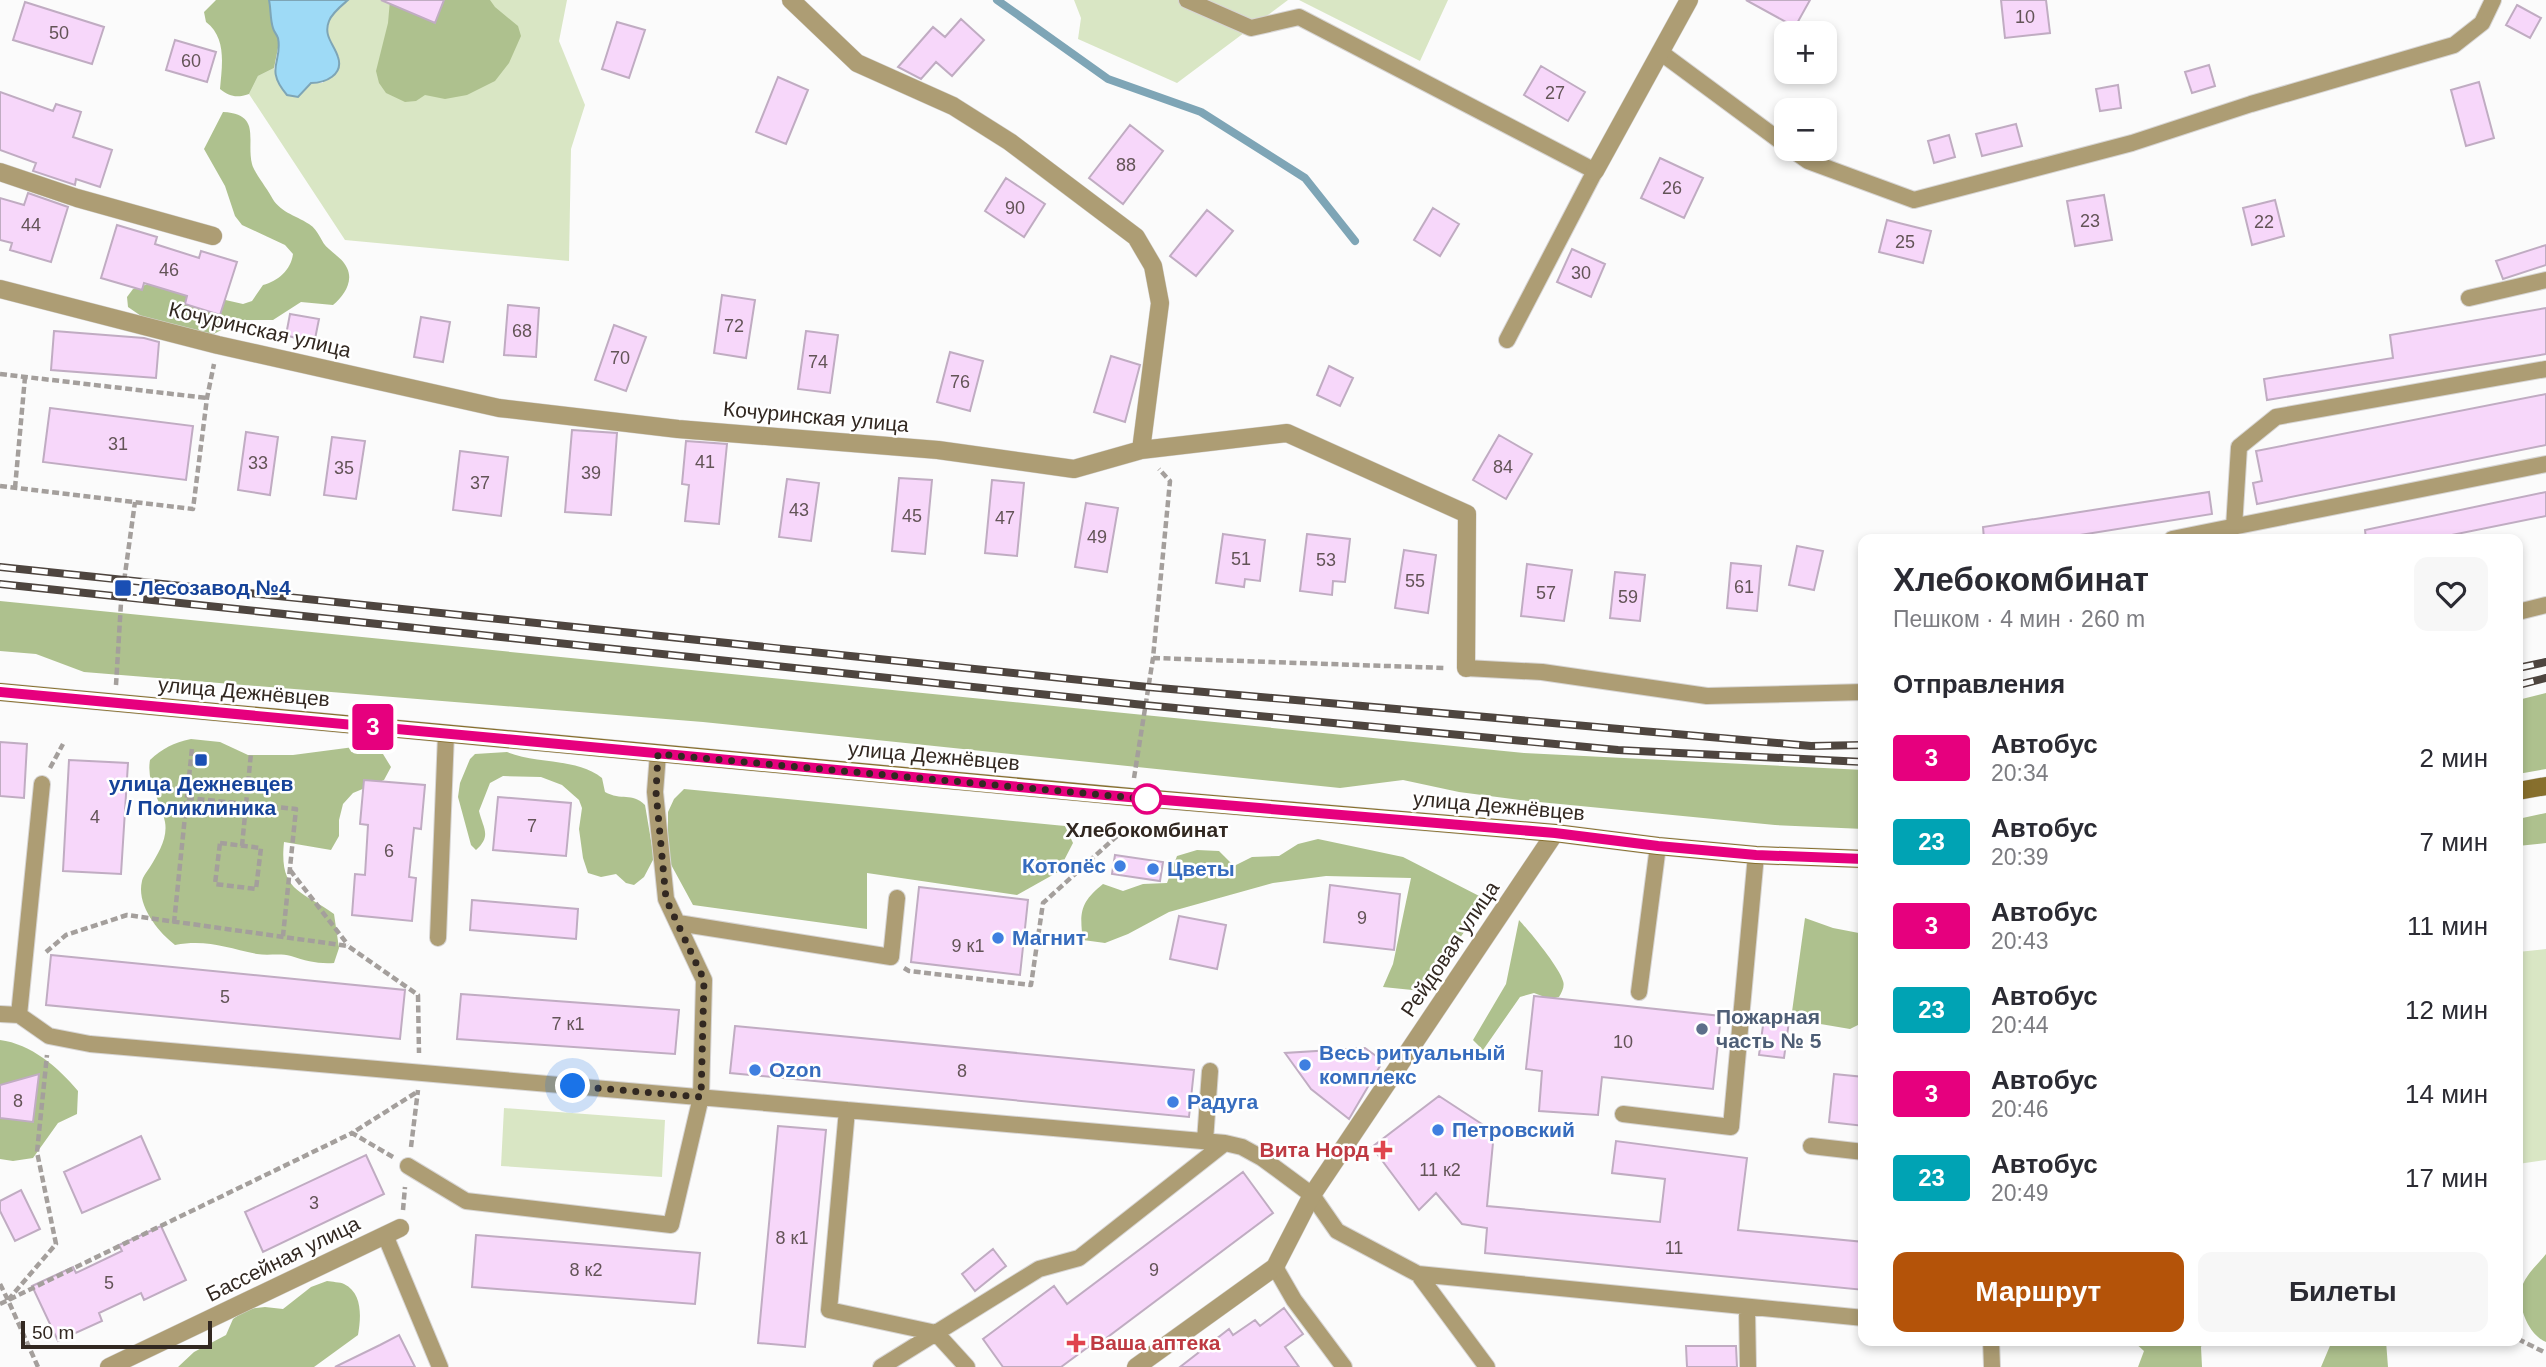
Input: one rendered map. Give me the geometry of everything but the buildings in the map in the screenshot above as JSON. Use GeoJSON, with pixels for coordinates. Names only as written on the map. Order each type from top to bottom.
{"type":"FeatureCollection","features":[{"type":"Feature","properties":{"kind":"main road","name":"улица Дежнёвцев"},"geometry":{"type":"LineString","coordinates":[[0,692],[1131,797],[1555,833],[1756,855],[1858,859]]}},
{"type":"Feature","properties":{"kind":"main road"},"geometry":{"type":"LineString","coordinates":[[2523,790],[2546,786]]}},
{"type":"Feature","properties":{"kind":"street"},"geometry":{"type":"LineString","coordinates":[[791,0],[857,63],[953,106],[1010,142],[1136,237],[1153,266],[1160,303],[1141,450]]}},
{"type":"Feature","properties":{"kind":"street"},"geometry":{"type":"LineString","coordinates":[[1595,170],[1689,0]]}},
{"type":"Feature","properties":{"kind":"street"},"geometry":{"type":"LineString","coordinates":[[0,172],[77,198],[213,236]]}},
{"type":"Feature","properties":{"kind":"street","name":"Кочуринская улица"},"geometry":{"type":"LineString","coordinates":[[0,289],[218,345],[499,408],[678,429],[938,450],[1074,469],[1141,450],[1287,433],[1467,514],[1466,668]]}},
{"type":"Feature","properties":{"kind":"street","name":"Рейдовая улица"},"geometry":{"type":"LineString","coordinates":[[1136,1367],[1275,1267],[1312,1195],[1555,833]]}},
{"type":"Feature","properties":{"kind":"street","name":"Бассейная улица"},"geometry":{"type":"LineString","coordinates":[[110,1367],[393,1232]]}},
{"type":"Feature","properties":{"kind":"lane"},"geometry":{"type":"LineString","coordinates":[[1187,0],[1251,28],[1300,17],[1595,170],[1507,340]]}},
{"type":"Feature","properties":{"kind":"lane"},"geometry":{"type":"LineString","coordinates":[[1808,161],[1914,200],[2132,143],[2251,104],[2454,46],[2482,23],[2493,0]]}},
{"type":"Feature","properties":{"kind":"lane"},"geometry":{"type":"LineString","coordinates":[[1660,52],[1774,136]]}},
{"type":"Feature","properties":{"kind":"lane"},"geometry":{"type":"LineString","coordinates":[[2469,299],[2546,281]]}},
{"type":"Feature","properties":{"kind":"lane"},"geometry":{"type":"LineString","coordinates":[[2234,527],[2239,447],[2276,417],[2546,369]]}},
{"type":"Feature","properties":{"kind":"lane"},"geometry":{"type":"LineString","coordinates":[[2198,534],[2546,464]]}},
{"type":"Feature","properties":{"kind":"lane"},"geometry":{"type":"LineString","coordinates":[[2523,611],[2546,605]]}},
{"type":"Feature","properties":{"kind":"lane"},"geometry":{"type":"LineString","coordinates":[[1466,668],[1542,672],[1707,696],[1858,692]]}},
{"type":"Feature","properties":{"kind":"lane"},"geometry":{"type":"LineString","coordinates":[[438,938],[446,734]]}},
{"type":"Feature","properties":{"kind":"lane"},"geometry":{"type":"LineString","coordinates":[[408,1166],[466,1201],[671,1225],[701,1097],[704,980],[666,899],[656,792],[658,754]]}},
{"type":"Feature","properties":{"kind":"lane"},"geometry":{"type":"LineString","coordinates":[[19,1015],[42,784]]}},
{"type":"Feature","properties":{"kind":"lane"},"geometry":{"type":"LineString","coordinates":[[1639,992],[1658,846]]}},
{"type":"Feature","properties":{"kind":"lane"},"geometry":{"type":"LineString","coordinates":[[1623,1114],[1731,1127],[1756,855]]}},
{"type":"Feature","properties":{"kind":"lane"},"geometry":{"type":"LineString","coordinates":[[678,923],[891,957],[897,898]]}},
{"type":"Feature","properties":{"kind":"lane"},"geometry":{"type":"LineString","coordinates":[[0,1014],[19,1015],[49,1037],[90,1044],[1225,1143],[1242,1147],[1262,1158],[1312,1195],[1337,1231],[1418,1274],[1858,1317]]}},
{"type":"Feature","properties":{"kind":"lane"},"geometry":{"type":"LineString","coordinates":[[1205,1141],[1210,1071]]}},
{"type":"Feature","properties":{"kind":"lane"},"geometry":{"type":"LineString","coordinates":[[847,1110],[829,1310],[936,1333],[967,1367]]}},
{"type":"Feature","properties":{"kind":"lane"},"geometry":{"type":"LineString","coordinates":[[881,1367],[1039,1269],[1079,1258],[1225,1143]]}},
{"type":"Feature","properties":{"kind":"lane"},"geometry":{"type":"LineString","coordinates":[[1811,1146],[1858,1151]]}},
{"type":"Feature","properties":{"kind":"lane"},"geometry":{"type":"LineString","coordinates":[[393,1232],[440,1367]]}},
{"type":"Feature","properties":{"kind":"lane"},"geometry":{"type":"LineString","coordinates":[[1275,1267],[1294,1300],[1344,1367]]}},
{"type":"Feature","properties":{"kind":"lane"},"geometry":{"type":"LineString","coordinates":[[1418,1274],[1487,1367]]}},
{"type":"Feature","properties":{"kind":"lane"},"geometry":{"type":"LineString","coordinates":[[1747,1308],[1748,1367]]}},
{"type":"Feature","properties":{"kind":"lane"},"geometry":{"type":"LineString","coordinates":[[1991,1346],[1992,1367]]}},
{"type":"Feature","properties":{"kind":"path"},"geometry":{"type":"LineString","coordinates":[[0,486],[194,509],[206,398],[218,345]]}},
{"type":"Feature","properties":{"kind":"path"},"geometry":{"type":"LineString","coordinates":[[0,374],[206,398]]}},
{"type":"Feature","properties":{"kind":"path"},"geometry":{"type":"LineString","coordinates":[[15,488],[25,377]]}},
{"type":"Feature","properties":{"kind":"path"},"geometry":{"type":"LineString","coordinates":[[1131,797],[1153,658],[1170,481],[1141,450]]}},
{"type":"Feature","properties":{"kind":"path"},"geometry":{"type":"LineString","coordinates":[[116,685],[121,603],[135,502]]}},
{"type":"Feature","properties":{"kind":"path"},"geometry":{"type":"LineString","coordinates":[[1153,658],[1466,668]]}},
{"type":"Feature","properties":{"kind":"path"},"geometry":{"type":"LineString","coordinates":[[174,923],[192,748]]}},
{"type":"Feature","properties":{"kind":"path"},"geometry":{"type":"LineString","coordinates":[[243,846],[251,753]]}},
{"type":"Feature","properties":{"kind":"path"},"geometry":{"type":"LineString","coordinates":[[187,798],[296,809],[283,936]]}},
{"type":"Feature","properties":{"kind":"path"},"geometry":{"type":"LineString","coordinates":[[891,957],[909,971],[1031,985],[1043,903],[1117,836]]}},
{"type":"Feature","properties":{"kind":"path"},"geometry":{"type":"LineString","coordinates":[[220,843],[243,846],[261,848],[256,889],[215,884],[220,843]]}},
{"type":"Feature","properties":{"kind":"path"},"geometry":{"type":"LineString","coordinates":[[290,870],[348,946],[418,995],[420,1073],[408,1166],[393,1232]]}},
{"type":"Feature","properties":{"kind":"path"},"geometry":{"type":"LineString","coordinates":[[24,970],[66,935],[127,915],[348,946]]}},
{"type":"Feature","properties":{"kind":"path"},"geometry":{"type":"LineString","coordinates":[[8,1300],[57,1244],[37,1152],[49,1037]]}},
{"type":"Feature","properties":{"kind":"path"},"geometry":{"type":"LineString","coordinates":[[0,1304],[352,1133],[417,1092]]}},
{"type":"Feature","properties":{"kind":"path"},"geometry":{"type":"LineString","coordinates":[[352,1133],[408,1166]]}},
{"type":"Feature","properties":{"kind":"path"},"geometry":{"type":"LineString","coordinates":[[0,1284],[38,1367]]}},
{"type":"Feature","properties":{"kind":"path"},"geometry":{"type":"LineString","coordinates":[[2523,1342],[2546,1353]]}},
{"type":"Feature","properties":{"kind":"green space"},"geometry":{"type":"Polygon","coordinates":[[[216,0],[269,0],[273,28],[278,37],[274,68],[258,76],[249,94],[234,96],[220,89],[222,53],[217,36],[206,22],[204,12],[216,0]]]}},
{"type":"Feature","properties":{"kind":"green space"},"geometry":{"type":"Polygon","coordinates":[[[348,0],[567,0],[559,41],[585,105],[571,149],[569,261],[345,240],[249,94],[258,76],[274,68],[287,95],[297,97],[311,83],[323,83],[329,19],[348,0]]]}},
{"type":"Feature","properties":{"kind":"green space"},"geometry":{"type":"Polygon","coordinates":[[[390,0],[490,0],[518,26],[521,36],[509,63],[495,81],[467,95],[445,99],[425,95],[416,101],[405,102],[386,93],[379,83],[376,71],[388,23],[390,0]]]}},
{"type":"Feature","properties":{"kind":"green space"},"geometry":{"type":"Polygon","coordinates":[[[1074,0],[1288,0],[1177,83],[1078,39],[1081,18],[1074,0]]]}},
{"type":"Feature","properties":{"kind":"green space"},"geometry":{"type":"Polygon","coordinates":[[[1299,0],[1448,0],[1420,61],[1299,0]]]}},
{"type":"Feature","properties":{"kind":"green space"},"geometry":{"type":"Polygon","coordinates":[[[223,112],[235,114],[248,123],[252,164],[274,201],[283,210],[313,227],[326,246],[345,265],[349,279],[344,293],[333,305],[301,302],[273,320],[240,320],[210,336],[144,318],[128,307],[127,297],[133,289],[151,283],[243,304],[252,301],[263,285],[279,278],[290,265],[293,254],[285,245],[242,225],[235,216],[225,186],[204,149],[223,112]]]}},
{"type":"Feature","properties":{"kind":"green space"},"geometry":{"type":"Polygon","coordinates":[[[0,601],[1524,753],[1858,770],[1858,829],[1775,825],[1520,800],[1459,792],[1403,780],[1340,788],[703,722],[84,672],[36,654],[0,651],[0,601]]]}},
{"type":"Feature","properties":{"kind":"green space"},"geometry":{"type":"Polygon","coordinates":[[[2546,693],[2546,769],[2523,773],[2523,699],[2546,693]]]}},
{"type":"Feature","properties":{"kind":"green space"},"geometry":{"type":"Polygon","coordinates":[[[191,739],[220,742],[248,755],[293,755],[354,747],[383,754],[391,767],[384,780],[353,793],[343,804],[339,836],[331,850],[284,842],[283,858],[289,880],[302,894],[334,914],[339,948],[334,963],[312,962],[287,955],[257,954],[207,944],[175,945],[150,917],[142,899],[142,881],[162,846],[166,828],[150,777],[150,760],[169,746],[191,739]]]}},
{"type":"Feature","properties":{"kind":"green space"},"geometry":{"type":"Polygon","coordinates":[[[507,752],[581,767],[602,778],[605,792],[636,799],[645,805],[654,858],[644,877],[634,885],[626,883],[616,874],[601,877],[588,873],[579,829],[582,808],[579,800],[562,785],[541,777],[503,776],[490,783],[479,811],[485,836],[476,850],[471,845],[458,797],[460,783],[470,759],[475,754],[507,752]]]}},
{"type":"Feature","properties":{"kind":"green space"},"geometry":{"type":"Polygon","coordinates":[[[684,789],[1065,826],[1073,843],[1058,872],[1017,895],[867,873],[867,929],[693,905],[668,859],[668,812],[674,799],[684,789]]]}},
{"type":"Feature","properties":{"kind":"green space"},"geometry":{"type":"Polygon","coordinates":[[[2546,813],[2546,843],[2523,845],[2523,818],[2546,813]]]}},
{"type":"Feature","properties":{"kind":"green space"},"geometry":{"type":"Polygon","coordinates":[[[1318,839],[1403,857],[1487,900],[1422,991],[1383,987],[1393,964],[1411,878],[1326,876],[1273,883],[1169,912],[1105,943],[1083,940],[1083,908],[1090,896],[1103,884],[1123,891],[1143,884],[1167,883],[1177,856],[1197,850],[1219,851],[1234,866],[1252,857],[1279,856],[1298,844],[1318,839]]]}},
{"type":"Feature","properties":{"kind":"green space"},"geometry":{"type":"Polygon","coordinates":[[[1805,918],[1858,933],[1858,1025],[1850,1029],[1791,1019],[1805,918]]]}},
{"type":"Feature","properties":{"kind":"green space"},"geometry":{"type":"Polygon","coordinates":[[[1519,920],[1556,967],[1563,981],[1563,989],[1559,997],[1550,999],[1534,993],[1520,997],[1483,1050],[1473,1040],[1506,984],[1519,920]]]}},
{"type":"Feature","properties":{"kind":"green space"},"geometry":{"type":"Polygon","coordinates":[[[2546,949],[2546,1160],[2523,1163],[2523,951],[2546,949]]]}},
{"type":"Feature","properties":{"kind":"green space"},"geometry":{"type":"Polygon","coordinates":[[[0,1040],[22,1046],[43,1058],[62,1073],[78,1091],[77,1114],[58,1123],[33,1158],[13,1161],[0,1159],[0,1040]]]}},
{"type":"Feature","properties":{"kind":"green space"},"geometry":{"type":"Polygon","coordinates":[[[504,1108],[665,1120],[662,1177],[501,1166],[504,1108]]]}},
{"type":"Feature","properties":{"kind":"green space"},"geometry":{"type":"Polygon","coordinates":[[[2546,1254],[2546,1342],[2530,1327],[2523,1313],[2523,1285],[2546,1254]]]}},
{"type":"Feature","properties":{"kind":"green space"},"geometry":{"type":"Polygon","coordinates":[[[327,1281],[344,1284],[355,1293],[360,1314],[358,1335],[314,1367],[178,1367],[194,1352],[226,1335],[233,1319],[247,1309],[283,1309],[311,1287],[327,1281]]]}},
{"type":"Feature","properties":{"kind":"green space"},"geometry":{"type":"Polygon","coordinates":[[[2138,1346],[2202,1346],[2202,1367],[2138,1367],[2144,1351],[2138,1346]]]}},
{"type":"Feature","properties":{"kind":"green space"},"geometry":{"type":"Polygon","coordinates":[[[2330,1346],[2386,1346],[2388,1367],[2321,1367],[2330,1346]]]}},
{"type":"Feature","properties":{"kind":"water"},"geometry":{"type":"Polygon","coordinates":[[[269,0],[348,0],[332,15],[327,31],[338,57],[336,73],[327,80],[311,83],[298,97],[287,95],[277,78],[275,71],[279,46],[272,25],[269,0]]]}},
{"type":"Feature","properties":{"kind":"waterway"},"geometry":{"type":"LineString","coordinates":[[997,0],[1108,79],[1201,112],[1305,178],[1355,241]]}},
{"type":"Feature","properties":{"kind":"railway"},"geometry":{"type":"LineString","coordinates":[[0,567],[1148,687],[1811,746],[1858,745]]}},
{"type":"Feature","properties":{"kind":"railway"},"geometry":{"type":"LineString","coordinates":[[0,584],[1144,705],[1618,750],[1858,762]]}},
{"type":"Feature","properties":{"kind":"railway"},"geometry":{"type":"LineString","coordinates":[[2523,667],[2546,662]]}},
{"type":"Feature","properties":{"kind":"railway"},"geometry":{"type":"LineString","coordinates":[[2523,684],[2546,678]]}},
{"type":"Feature","properties":{"kind":"bus line","name":"3"},"geometry":{"type":"LineString","coordinates":[[0,692],[1105,795],[1555,833],[1756,855],[1858,859]]}},
{"type":"Feature","properties":{"kind":"place","name":"Лесозавод №4"},"geometry":{"type":"Point","coordinates":[123,588]}},
{"type":"Feature","properties":{"kind":"place","name":"улица Дежневцев / Поликлиника"},"geometry":{"type":"Point","coordinates":[201,760]}},
{"type":"Feature","properties":{"kind":"place","name":"Хлебокомбинат"},"geometry":{"type":"Point","coordinates":[1147,799]}},
{"type":"Feature","properties":{"kind":"place","name":"Котопёс"},"geometry":{"type":"Point","coordinates":[1120,866]}},
{"type":"Feature","properties":{"kind":"place","name":"Цветы"},"geometry":{"type":"Point","coordinates":[1153,869]}},
{"type":"Feature","properties":{"kind":"place","name":"Магнит"},"geometry":{"type":"Point","coordinates":[998,938]}},
{"type":"Feature","properties":{"kind":"place","name":"Пожарная часть № 5"},"geometry":{"type":"Point","coordinates":[1702,1029]}},
{"type":"Feature","properties":{"kind":"place","name":"Весь ритуальный комплекс"},"geometry":{"type":"Point","coordinates":[1305,1065]}},
{"type":"Feature","properties":{"kind":"place","name":"Ozon"},"geometry":{"type":"Point","coordinates":[755,1070]}},
{"type":"Feature","properties":{"kind":"place","name":"Радуга"},"geometry":{"type":"Point","coordinates":[1173,1102]}},
{"type":"Feature","properties":{"kind":"place","name":"Петровский"},"geometry":{"type":"Point","coordinates":[1438,1130]}},
{"type":"Feature","properties":{"kind":"place","name":"Вита Норд"},"geometry":{"type":"Point","coordinates":[1383,1150]}},
{"type":"Feature","properties":{"kind":"place","name":"Ваша аптека"},"geometry":{"type":"Point","coordinates":[1076,1343]}},
{"type":"Feature","properties":{"kind":"route"},"geometry":{"type":"LineString","coordinates":[[573,1086],[701,1097],[704,980],[666,899],[656,792],[658,754],[1158,800],[1147,799]]}}]}
